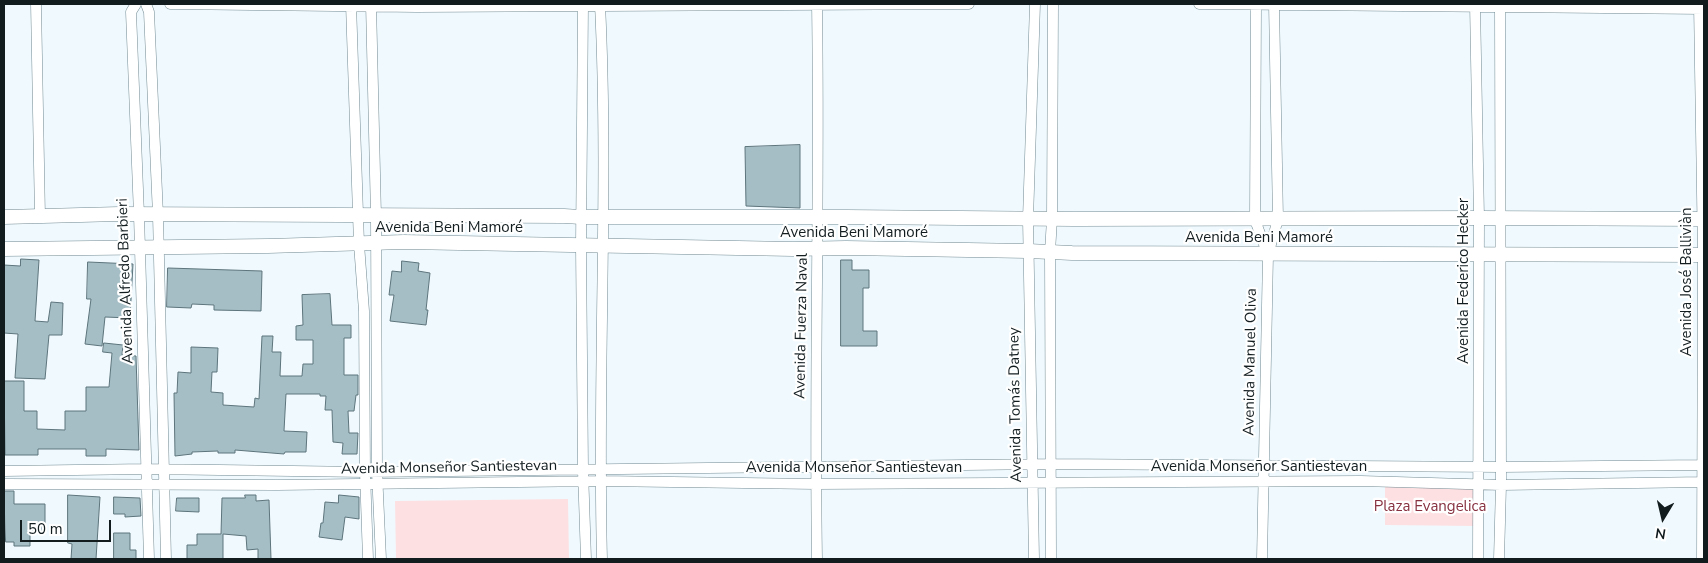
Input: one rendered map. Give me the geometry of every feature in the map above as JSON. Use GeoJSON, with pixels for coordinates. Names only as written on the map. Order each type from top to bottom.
{"type":"FeatureCollection","features":[{"type":"Feature","properties":{"kind":"street"},"geometry":{"type":"LineString","coordinates":[[36,4],[40,217]]}},
{"type":"Feature","properties":{"kind":"street","name":"Avenida Alfredo Barbieri"},"geometry":{"type":"LineString","coordinates":[[136,4],[131,12],[149,559]]}},
{"type":"Feature","properties":{"kind":"street"},"geometry":{"type":"LineString","coordinates":[[146,4],[149,12],[158,215],[166,559]]}},
{"type":"Feature","properties":{"kind":"street"},"geometry":{"type":"LineString","coordinates":[[170,4],[969,4]]}},
{"type":"Feature","properties":{"kind":"street","name":"Avenida Tomás Datney"},"geometry":{"type":"LineString","coordinates":[[1034,559],[1028,219],[1035,4]]}},
{"type":"Feature","properties":{"kind":"street"},"geometry":{"type":"LineString","coordinates":[[1051,559],[1050,252],[1052,219],[1053,4]]}},
{"type":"Feature","properties":{"kind":"street"},"geometry":{"type":"LineString","coordinates":[[1199,4],[1701,7]]}},
{"type":"Feature","properties":{"kind":"street","name":"Avenida Manuel Oliva"},"geometry":{"type":"LineString","coordinates":[[1256,4],[1255,220],[1268,255]]}},
{"type":"Feature","properties":{"kind":"street","name":"Avenida Manuel Oliva"},"geometry":{"type":"LineString","coordinates":[[1262,559],[1268,255],[1278,219],[1274,4]]}},
{"type":"Feature","properties":{"kind":"street"},"geometry":{"type":"LineString","coordinates":[[351,5],[359,244],[364,311],[365,472],[368,559]]}},
{"type":"Feature","properties":{"kind":"street"},"geometry":{"type":"LineString","coordinates":[[371,5],[377,243],[376,472],[381,559]]}},
{"type":"Feature","properties":{"kind":"street"},"geometry":{"type":"LineString","coordinates":[[583,5],[581,246],[583,470],[586,559]]}},
{"type":"Feature","properties":{"kind":"street"},"geometry":{"type":"LineString","coordinates":[[600,5],[604,216],[600,469],[602,559]]}},
{"type":"Feature","properties":{"kind":"street","name":"Avenida Fuerza Naval"},"geometry":{"type":"LineString","coordinates":[[817,5],[817,559]]}},
{"type":"Feature","properties":{"kind":"street","name":"Avenida Federico Hecker"},"geometry":{"type":"LineString","coordinates":[[1474,5],[1479,218],[1478,559]]}},
{"type":"Feature","properties":{"kind":"street"},"geometry":{"type":"LineString","coordinates":[[1499,559],[1501,485],[1500,6]]}},
{"type":"Feature","properties":{"kind":"street","name":"Avenida José Balliviàn"},"geometry":{"type":"LineString","coordinates":[[1701,7],[1704,255],[1702,559]]}},
{"type":"Feature","properties":{"kind":"street","name":"Avenida Beni Mamoré"},"geometry":{"type":"LineString","coordinates":[[4,217],[158,215],[1255,220],[1703,219]]}},
{"type":"Feature","properties":{"kind":"street","name":"Avenida Beni Mamoré"},"geometry":{"type":"LineString","coordinates":[[4,249],[377,243],[1268,255],[1704,255]]}},
{"type":"Feature","properties":{"kind":"street","name":"Avenida Monseñor Santiestevan"},"geometry":{"type":"LineString","coordinates":[[4,471],[147,469],[376,472],[1033,464],[1478,467],[1703,465]]}},
{"type":"Feature","properties":{"kind":"street","name":"Avenida Monseñor Santiestevan"},"geometry":{"type":"LineString","coordinates":[[4,484],[366,484],[584,482],[600,480],[816,484],[1361,481],[1501,485],[1703,482]]}},
{"type":"Feature","properties":{"kind":"green space","name":"Plaza Evangelica"},"geometry":{"type":"Polygon","coordinates":[[[1385,487],[1476,488],[1475,526],[1385,525],[1385,487]]]}},
{"type":"Feature","properties":{"kind":"green space"},"geometry":{"type":"Polygon","coordinates":[[[568,499],[569,559],[396,559],[395,501],[568,499]]]}},
{"type":"Feature","properties":{"kind":"building"},"geometry":{"type":"Polygon","coordinates":[[[800,145],[800,208],[746,206],[745,147],[800,145]]]}},
{"type":"Feature","properties":{"kind":"building"},"geometry":{"type":"Polygon","coordinates":[[[21,259],[39,260],[35,321],[48,322],[51,302],[63,303],[62,335],[49,335],[45,379],[15,378],[18,334],[4,333],[4,265],[20,266],[21,259]]]}},
{"type":"Feature","properties":{"kind":"building"},"geometry":{"type":"Polygon","coordinates":[[[841,260],[852,260],[852,270],[869,270],[869,288],[863,288],[863,331],[877,331],[877,346],[841,346],[841,260]]]}},
{"type":"Feature","properties":{"kind":"building"},"geometry":{"type":"Polygon","coordinates":[[[402,261],[419,263],[418,271],[430,273],[426,325],[390,321],[394,295],[389,295],[392,271],[401,272],[402,261]]]}},
{"type":"Feature","properties":{"kind":"building"},"geometry":{"type":"Polygon","coordinates":[[[88,262],[133,264],[130,318],[105,317],[102,346],[85,344],[91,299],[87,299],[88,262]]]}},
{"type":"Feature","properties":{"kind":"building"},"geometry":{"type":"Polygon","coordinates":[[[168,268],[262,271],[261,311],[214,310],[214,305],[192,304],[191,308],[167,307],[168,268]]]}},
{"type":"Feature","properties":{"kind":"building"},"geometry":{"type":"Polygon","coordinates":[[[330,294],[332,325],[351,325],[351,338],[344,338],[344,375],[358,375],[358,395],[356,395],[354,411],[348,411],[349,433],[358,433],[357,454],[342,454],[343,443],[333,442],[332,410],[325,410],[326,396],[320,396],[320,394],[286,394],[284,431],[307,432],[306,452],[285,452],[284,454],[235,450],[235,453],[218,453],[218,451],[192,452],[192,454],[175,456],[174,393],[177,393],[178,372],[191,373],[191,347],[218,348],[217,372],[212,372],[211,392],[223,393],[223,405],[254,407],[255,398],[259,399],[262,336],[273,336],[272,352],[281,352],[280,376],[302,376],[303,364],[313,364],[313,340],[296,340],[296,326],[303,325],[302,295],[330,294]]]}},
{"type":"Feature","properties":{"kind":"building"},"geometry":{"type":"Polygon","coordinates":[[[104,343],[123,345],[122,355],[136,356],[139,450],[106,449],[106,456],[86,456],[86,449],[38,449],[38,455],[5,455],[4,381],[24,381],[24,411],[37,411],[37,429],[65,430],[65,411],[86,411],[86,387],[109,387],[112,353],[103,352],[104,343]]]}},
{"type":"Feature","properties":{"kind":"building"},"geometry":{"type":"Polygon","coordinates":[[[4,491],[14,491],[14,504],[45,504],[45,532],[30,533],[30,546],[14,546],[14,542],[6,542],[4,491]]]}},
{"type":"Feature","properties":{"kind":"building"},"geometry":{"type":"Polygon","coordinates":[[[68,495],[100,497],[96,559],[71,559],[72,544],[68,543],[68,495]]]}},
{"type":"Feature","properties":{"kind":"building"},"geometry":{"type":"Polygon","coordinates":[[[245,495],[256,495],[256,501],[269,500],[271,559],[258,559],[258,549],[247,550],[246,536],[223,534],[223,559],[187,559],[187,545],[197,545],[197,534],[221,534],[222,498],[245,498],[245,495]]]}},
{"type":"Feature","properties":{"kind":"building"},"geometry":{"type":"Polygon","coordinates":[[[339,495],[359,497],[359,519],[345,517],[342,540],[319,537],[321,523],[323,523],[325,502],[338,503],[339,495]]]}},
{"type":"Feature","properties":{"kind":"building"},"geometry":{"type":"Polygon","coordinates":[[[114,497],[140,498],[141,516],[125,517],[125,514],[114,514],[114,497]]]}},
{"type":"Feature","properties":{"kind":"building"},"geometry":{"type":"Polygon","coordinates":[[[177,498],[199,498],[199,512],[176,511],[177,498]]]}},
{"type":"Feature","properties":{"kind":"building"},"geometry":{"type":"Polygon","coordinates":[[[114,533],[130,533],[130,550],[136,550],[136,559],[114,559],[114,533]]]}}]}
